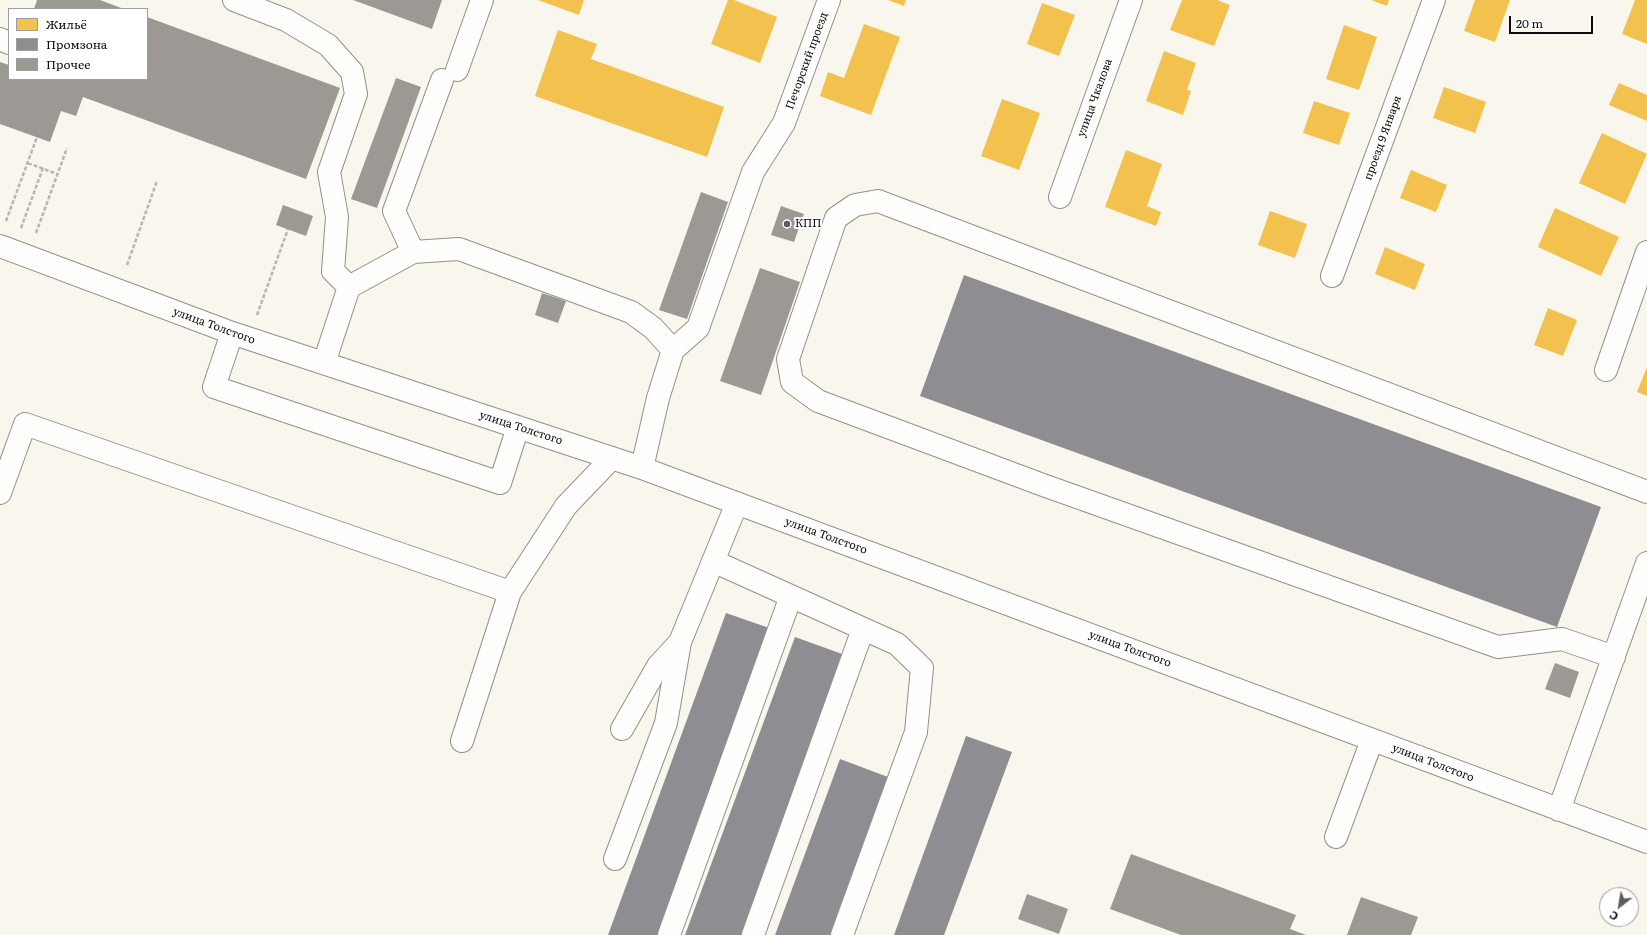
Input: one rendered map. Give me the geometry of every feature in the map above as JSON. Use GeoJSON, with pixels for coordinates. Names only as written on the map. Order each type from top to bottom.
{"type":"FeatureCollection","features":[{"type":"Feature","properties":{"kind":"street"},"geometry":{"type":"LineString","coordinates":[[234,0],[286,20],[328,45],[352,72],[356,94],[329,172],[337,217],[333,271],[349,287]]}},
{"type":"Feature","properties":{"kind":"street"},"geometry":{"type":"LineString","coordinates":[[413,252],[394,211],[449,75],[482,0]]}},
{"type":"Feature","properties":{"kind":"street","name":"Печорский проезд"},"geometry":{"type":"LineString","coordinates":[[673,350],[698,328],[753,172],[784,123],[829,0]]}},
{"type":"Feature","properties":{"kind":"street","name":"улица Чкалова"},"geometry":{"type":"LineString","coordinates":[[1060,197],[1131,0]]}},
{"type":"Feature","properties":{"kind":"street","name":"проезд 9 Января"},"geometry":{"type":"LineString","coordinates":[[1332,276],[1434,0]]}},
{"type":"Feature","properties":{"kind":"street"},"geometry":{"type":"LineString","coordinates":[[1614,657],[1562,639],[1498,648],[1043,485],[818,401],[792,382],[788,358],[836,218],[855,205],[878,201],[1647,492]]}},
{"type":"Feature","properties":{"kind":"street"},"geometry":{"type":"LineString","coordinates":[[324,363],[349,287],[413,252],[459,249],[631,312],[653,328],[673,350],[658,398],[642,468]]}},
{"type":"Feature","properties":{"kind":"street","name":"улица Толстого"},"geometry":{"type":"LineString","coordinates":[[13,251],[240,336],[642,468],[1647,842]]}},
{"type":"Feature","properties":{"kind":"street"},"geometry":{"type":"LineString","coordinates":[[1606,370],[1647,252]]}},
{"type":"Feature","properties":{"kind":"street"},"geometry":{"type":"LineString","coordinates":[[240,336],[214,387],[500,483],[518,427]]}},
{"type":"Feature","properties":{"kind":"street"},"geometry":{"type":"LineString","coordinates":[[0,493],[25,424],[510,592]]}},
{"type":"Feature","properties":{"kind":"street"},"geometry":{"type":"LineString","coordinates":[[462,741],[510,592],[566,506],[612,458]]}},
{"type":"Feature","properties":{"kind":"street"},"geometry":{"type":"LineString","coordinates":[[616,860],[666,723],[680,642],[737,503]]}},
{"type":"Feature","properties":{"kind":"street"},"geometry":{"type":"LineString","coordinates":[[713,561],[897,644],[922,668],[916,732],[842,935]]}},
{"type":"Feature","properties":{"kind":"street"},"geometry":{"type":"LineString","coordinates":[[1559,810],[1647,563]]}},
{"type":"Feature","properties":{"kind":"street"},"geometry":{"type":"LineString","coordinates":[[668,935],[791,596]]}},
{"type":"Feature","properties":{"kind":"street"},"geometry":{"type":"LineString","coordinates":[[753,935],[864,629]]}},
{"type":"Feature","properties":{"kind":"street"},"geometry":{"type":"LineString","coordinates":[[622,730],[658,666],[680,642]]}},
{"type":"Feature","properties":{"kind":"street"},"geometry":{"type":"LineString","coordinates":[[1336,837],[1372,740]]}},
{"type":"Feature","properties":{"kind":"path"},"geometry":{"type":"LineString","coordinates":[[5,225],[37,137]]}},
{"type":"Feature","properties":{"kind":"path"},"geometry":{"type":"LineString","coordinates":[[13,251],[57,174],[67,148]]}},
{"type":"Feature","properties":{"kind":"path"},"geometry":{"type":"LineString","coordinates":[[28,163],[57,174]]}},
{"type":"Feature","properties":{"kind":"path"},"geometry":{"type":"LineString","coordinates":[[13,251],[43,168]]}},
{"type":"Feature","properties":{"kind":"path"},"geometry":{"type":"LineString","coordinates":[[118,290],[157,181]]}},
{"type":"Feature","properties":{"kind":"path"},"geometry":{"type":"LineString","coordinates":[[240,336],[288,229]]}},
{"type":"Feature","properties":{"kind":"building: Жильё"},"geometry":{"type":"Polygon","coordinates":[[[538,0],[584,0],[579,15],[538,0]]]}},
{"type":"Feature","properties":{"kind":"building: Жильё"},"geometry":{"type":"Polygon","coordinates":[[[728,0],[734,0],[777,17],[760,63],[711,44],[728,0]]]}},
{"type":"Feature","properties":{"kind":"building: Жильё"},"geometry":{"type":"Polygon","coordinates":[[[888,0],[906,0],[904,6],[888,0]]]}},
{"type":"Feature","properties":{"kind":"building: Жильё"},"geometry":{"type":"Polygon","coordinates":[[[1182,0],[1217,0],[1230,5],[1214,46],[1170,30],[1182,0]]]}},
{"type":"Feature","properties":{"kind":"building: Жильё"},"geometry":{"type":"Polygon","coordinates":[[[1371,0],[1389,0],[1387,6],[1371,0]]]}},
{"type":"Feature","properties":{"kind":"building: Жильё"},"geometry":{"type":"Polygon","coordinates":[[[1475,0],[1510,0],[1495,42],[1464,31],[1475,0]]]}},
{"type":"Feature","properties":{"kind":"building: Жильё"},"geometry":{"type":"Polygon","coordinates":[[[1635,0],[1647,0],[1647,44],[1622,34],[1635,0]]]}},
{"type":"Feature","properties":{"kind":"building: Жильё"},"geometry":{"type":"Polygon","coordinates":[[[1042,3],[1075,15],[1059,56],[1027,44],[1042,3]]]}},
{"type":"Feature","properties":{"kind":"building: Жильё"},"geometry":{"type":"Polygon","coordinates":[[[864,24],[900,37],[871,115],[820,96],[828,72],[844,78],[864,24]]]}},
{"type":"Feature","properties":{"kind":"building: Жильё"},"geometry":{"type":"Polygon","coordinates":[[[1344,25],[1377,37],[1359,90],[1326,79],[1344,25]]]}},
{"type":"Feature","properties":{"kind":"building: Жильё"},"geometry":{"type":"Polygon","coordinates":[[[558,30],[597,44],[591,59],[724,107],[707,157],[535,96],[558,30]]]}},
{"type":"Feature","properties":{"kind":"building: Жильё"},"geometry":{"type":"Polygon","coordinates":[[[1164,51],[1196,63],[1187,90],[1191,91],[1183,115],[1146,101],[1164,51]]]}},
{"type":"Feature","properties":{"kind":"building: Жильё"},"geometry":{"type":"Polygon","coordinates":[[[1619,83],[1647,95],[1647,121],[1609,105],[1619,83]]]}},
{"type":"Feature","properties":{"kind":"building: Жильё"},"geometry":{"type":"Polygon","coordinates":[[[1444,87],[1486,102],[1475,133],[1433,118],[1444,87]]]}},
{"type":"Feature","properties":{"kind":"building: Жильё"},"geometry":{"type":"Polygon","coordinates":[[[1002,99],[1040,113],[1019,170],[981,156],[1002,99]]]}},
{"type":"Feature","properties":{"kind":"building: Жильё"},"geometry":{"type":"Polygon","coordinates":[[[1314,101],[1350,113],[1339,145],[1303,133],[1314,101]]]}},
{"type":"Feature","properties":{"kind":"building: Жильё"},"geometry":{"type":"Polygon","coordinates":[[[1602,133],[1647,154],[1625,204],[1579,183],[1602,133]]]}},
{"type":"Feature","properties":{"kind":"building: Жильё"},"geometry":{"type":"Polygon","coordinates":[[[1126,150],[1162,164],[1147,206],[1161,212],[1156,226],[1105,207],[1126,150]]]}},
{"type":"Feature","properties":{"kind":"building: Жильё"},"geometry":{"type":"Polygon","coordinates":[[[1411,170],[1447,185],[1436,212],[1400,198],[1411,170]]]}},
{"type":"Feature","properties":{"kind":"building: Жильё"},"geometry":{"type":"Polygon","coordinates":[[[1555,208],[1619,237],[1601,276],[1538,247],[1555,208]]]}},
{"type":"Feature","properties":{"kind":"building: Жильё"},"geometry":{"type":"Polygon","coordinates":[[[1270,211],[1307,224],[1295,258],[1258,245],[1270,211]]]}},
{"type":"Feature","properties":{"kind":"building: Жильё"},"geometry":{"type":"Polygon","coordinates":[[[1385,247],[1425,264],[1415,290],[1375,274],[1385,247]]]}},
{"type":"Feature","properties":{"kind":"building: Жильё"},"geometry":{"type":"Polygon","coordinates":[[[1548,308],[1577,320],[1563,356],[1534,345],[1548,308]]]}},
{"type":"Feature","properties":{"kind":"building: Жильё"},"geometry":{"type":"Polygon","coordinates":[[[1647,367],[1647,396],[1637,392],[1647,367]]]}},
{"type":"Feature","properties":{"kind":"building: Промзона"},"geometry":{"type":"Polygon","coordinates":[[[964,275],[1601,507],[1557,627],[920,396],[964,275]]]}},
{"type":"Feature","properties":{"kind":"building: Промзона"},"geometry":{"type":"Polygon","coordinates":[[[726,613],[772,629],[660,935],[608,935],[726,613]]]}},
{"type":"Feature","properties":{"kind":"building: Промзона"},"geometry":{"type":"Polygon","coordinates":[[[795,637],[845,655],[742,935],[685,935],[795,637]]]}},
{"type":"Feature","properties":{"kind":"building: Промзона"},"geometry":{"type":"Polygon","coordinates":[[[966,736],[1012,752],[944,935],[894,935],[966,736]]]}},
{"type":"Feature","properties":{"kind":"building: Промзона"},"geometry":{"type":"Polygon","coordinates":[[[840,759],[888,777],[830,935],[775,935],[840,759]]]}},
{"type":"Feature","properties":{"kind":"building: Прочее"},"geometry":{"type":"Polygon","coordinates":[[[37,0],[100,0],[121,8],[34,8],[37,0]]]}},
{"type":"Feature","properties":{"kind":"building: Прочее"},"geometry":{"type":"Polygon","coordinates":[[[353,0],[442,0],[432,29],[353,0]]]}},
{"type":"Feature","properties":{"kind":"building: Прочее"},"geometry":{"type":"Polygon","coordinates":[[[148,17],[340,88],[306,179],[83,97],[76,116],[61,111],[50,142],[0,124],[0,62],[8,65],[8,80],[148,80],[148,17]]]}},
{"type":"Feature","properties":{"kind":"building: Прочее"},"geometry":{"type":"Polygon","coordinates":[[[396,78],[421,87],[377,208],[351,199],[396,78]]]}},
{"type":"Feature","properties":{"kind":"building: Прочее"},"geometry":{"type":"Polygon","coordinates":[[[701,192],[728,202],[687,319],[659,310],[701,192]]]}},
{"type":"Feature","properties":{"kind":"building: Прочее"},"geometry":{"type":"Polygon","coordinates":[[[283,205],[313,216],[306,236],[276,225],[283,205]]]}},
{"type":"Feature","properties":{"kind":"building: Прочее","name":"КПП"},"geometry":{"type":"Polygon","coordinates":[[[781,206],[804,214],[794,242],[771,235],[781,206]]]}},
{"type":"Feature","properties":{"kind":"building: Прочее"},"geometry":{"type":"Polygon","coordinates":[[[760,268],[800,282],[761,395],[720,381],[760,268]]]}},
{"type":"Feature","properties":{"kind":"building: Прочее"},"geometry":{"type":"Polygon","coordinates":[[[542,293],[566,301],[558,323],[535,315],[542,293]]]}},
{"type":"Feature","properties":{"kind":"building: Прочее"},"geometry":{"type":"Polygon","coordinates":[[[1555,663],[1579,672],[1570,698],[1545,689],[1555,663]]]}},
{"type":"Feature","properties":{"kind":"building: Прочее"},"geometry":{"type":"Polygon","coordinates":[[[1131,854],[1296,915],[1290,929],[1306,935],[1181,935],[1110,909],[1131,854]]]}},
{"type":"Feature","properties":{"kind":"building: Прочее"},"geometry":{"type":"Polygon","coordinates":[[[1027,894],[1068,909],[1059,934],[1018,919],[1027,894]]]}},
{"type":"Feature","properties":{"kind":"building: Прочее"},"geometry":{"type":"Polygon","coordinates":[[[1361,897],[1418,917],[1411,935],[1347,935],[1361,897]]]}},
{"type":"Feature","properties":{"kind":"place","name":"КПП"},"geometry":{"type":"Point","coordinates":[787,224]}}]}
